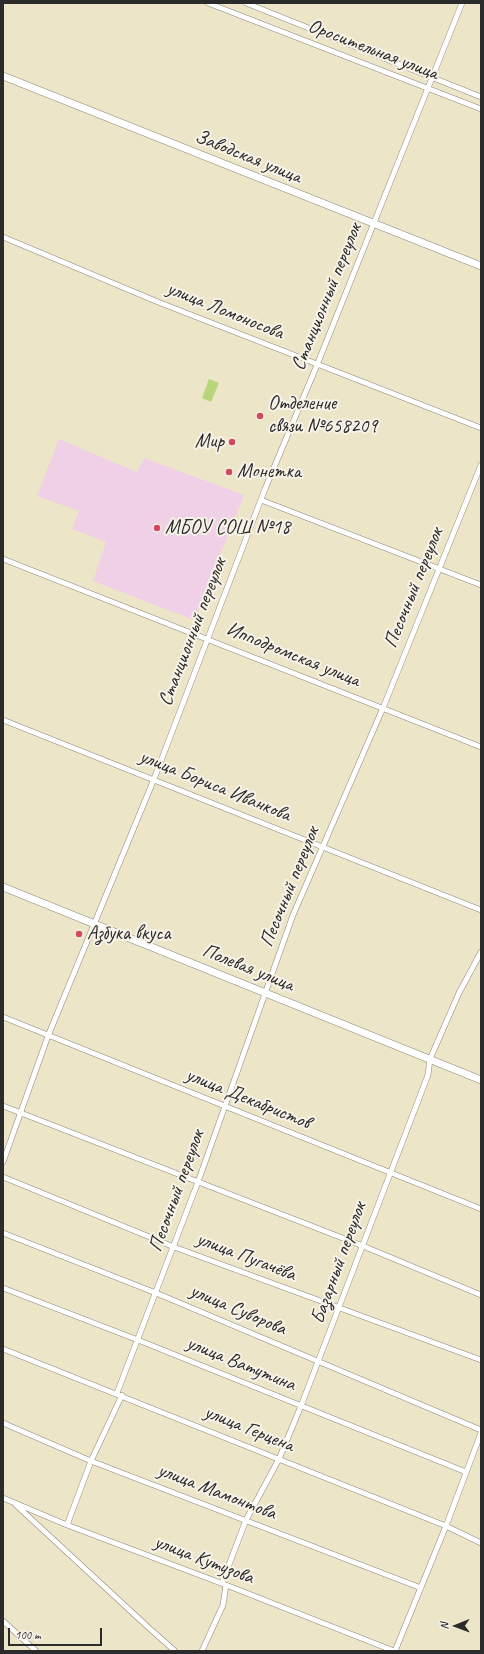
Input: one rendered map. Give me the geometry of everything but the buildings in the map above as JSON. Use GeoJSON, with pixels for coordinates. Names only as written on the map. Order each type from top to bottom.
{"type":"FeatureCollection","features":[{"type":"Feature","properties":{"kind":"street","name":"Оросительная улица"},"geometry":{"type":"LineString","coordinates":[[208,3],[481,109]]}},
{"type":"Feature","properties":{"kind":"street","name":"Оросительная улица"},"geometry":{"type":"LineString","coordinates":[[246,3],[481,97]]}},
{"type":"Feature","properties":{"kind":"street","name":"Станционный переулок"},"geometry":{"type":"LineString","coordinates":[[3,1162],[48,1036],[154,779],[261,500],[317,365],[462,3]]}},
{"type":"Feature","properties":{"kind":"street","name":"Заводская улица"},"geometry":{"type":"LineString","coordinates":[[3,76],[481,266]]}},
{"type":"Feature","properties":{"kind":"street","name":"улица Ломоносова"},"geometry":{"type":"LineString","coordinates":[[3,237],[158,302],[481,428]]}},
{"type":"Feature","properties":{"kind":"street","name":"Песочный переулок"},"geometry":{"type":"LineString","coordinates":[[67,1525],[91,1461],[120,1394],[138,1340],[225,1108],[293,914],[383,708],[440,570],[481,465]]}},
{"type":"Feature","properties":{"kind":"street"},"geometry":{"type":"LineString","coordinates":[[261,500],[481,585]]}},
{"type":"Feature","properties":{"kind":"street","name":"Ипподромская улица"},"geometry":{"type":"LineString","coordinates":[[3,559],[481,747]]}},
{"type":"Feature","properties":{"kind":"street","name":"улица Бориса Иванкова"},"geometry":{"type":"LineString","coordinates":[[3,720],[481,910]]}},
{"type":"Feature","properties":{"kind":"street","name":"Полевая улица"},"geometry":{"type":"LineString","coordinates":[[3,887],[481,1080]]}},
{"type":"Feature","properties":{"kind":"street","name":"Базарный переулок"},"geometry":{"type":"LineString","coordinates":[[202,1651],[223,1606],[224,1584],[246,1520],[279,1459],[319,1361],[389,1173],[428,1075],[430,1059],[459,994],[481,952]]}},
{"type":"Feature","properties":{"kind":"street","name":"улица Декабристов"},"geometry":{"type":"LineString","coordinates":[[3,1017],[225,1108],[481,1209]]}},
{"type":"Feature","properties":{"kind":"street"},"geometry":{"type":"LineString","coordinates":[[3,1106],[363,1246],[481,1295]]}},
{"type":"Feature","properties":{"kind":"street","name":"улица Пугачёва"},"geometry":{"type":"LineString","coordinates":[[3,1177],[174,1247],[481,1360]]}},
{"type":"Feature","properties":{"kind":"street","name":"улица Суворова"},"geometry":{"type":"LineString","coordinates":[[3,1233],[156,1293],[481,1430]]}},
{"type":"Feature","properties":{"kind":"street","name":"улица Ватутина"},"geometry":{"type":"LineString","coordinates":[[3,1288],[138,1340],[466,1472]]}},
{"type":"Feature","properties":{"kind":"street","name":"улица Герцена"},"geometry":{"type":"LineString","coordinates":[[3,1349],[120,1394],[446,1526],[481,1543]]}},
{"type":"Feature","properties":{"kind":"street","name":"улица Мамонтова"},"geometry":{"type":"LineString","coordinates":[[3,1423],[91,1461],[421,1588]]}},
{"type":"Feature","properties":{"kind":"street"},"geometry":{"type":"LineString","coordinates":[[394,1651],[446,1526],[481,1433]]}},
{"type":"Feature","properties":{"kind":"street","name":"улица Кутузова"},"geometry":{"type":"LineString","coordinates":[[3,1498],[67,1525],[224,1584],[394,1651]]}},
{"type":"Feature","properties":{"kind":"street"},"geometry":{"type":"LineString","coordinates":[[14,1503],[148,1628],[175,1651]]}},
{"type":"Feature","properties":{"kind":"street"},"geometry":{"type":"LineString","coordinates":[[3,1621],[36,1651]]}},
{"type":"Feature","properties":{"kind":"shaded area"},"geometry":{"type":"Polygon","coordinates":[[[59,439],[137,472],[144,458],[244,495],[194,620],[93,581],[106,542],[72,529],[79,511],[37,496],[59,439]]]}},
{"type":"Feature","properties":{"kind":"green space"},"geometry":{"type":"Polygon","coordinates":[[[209,379],[219,383],[211,402],[202,398],[209,379]]]}},
{"type":"Feature","properties":{"kind":"place","name":"Отделение связи №658209"},"geometry":{"type":"Point","coordinates":[260,416]}},
{"type":"Feature","properties":{"kind":"place","name":"Мир"},"geometry":{"type":"Point","coordinates":[232,442]}},
{"type":"Feature","properties":{"kind":"place","name":"Монетка"},"geometry":{"type":"Point","coordinates":[229,472]}},
{"type":"Feature","properties":{"kind":"place","name":"МБОУ СОШ №18"},"geometry":{"type":"Point","coordinates":[157,528]}},
{"type":"Feature","properties":{"kind":"place","name":"Азбука вкуса"},"geometry":{"type":"Point","coordinates":[79,934]}}]}
